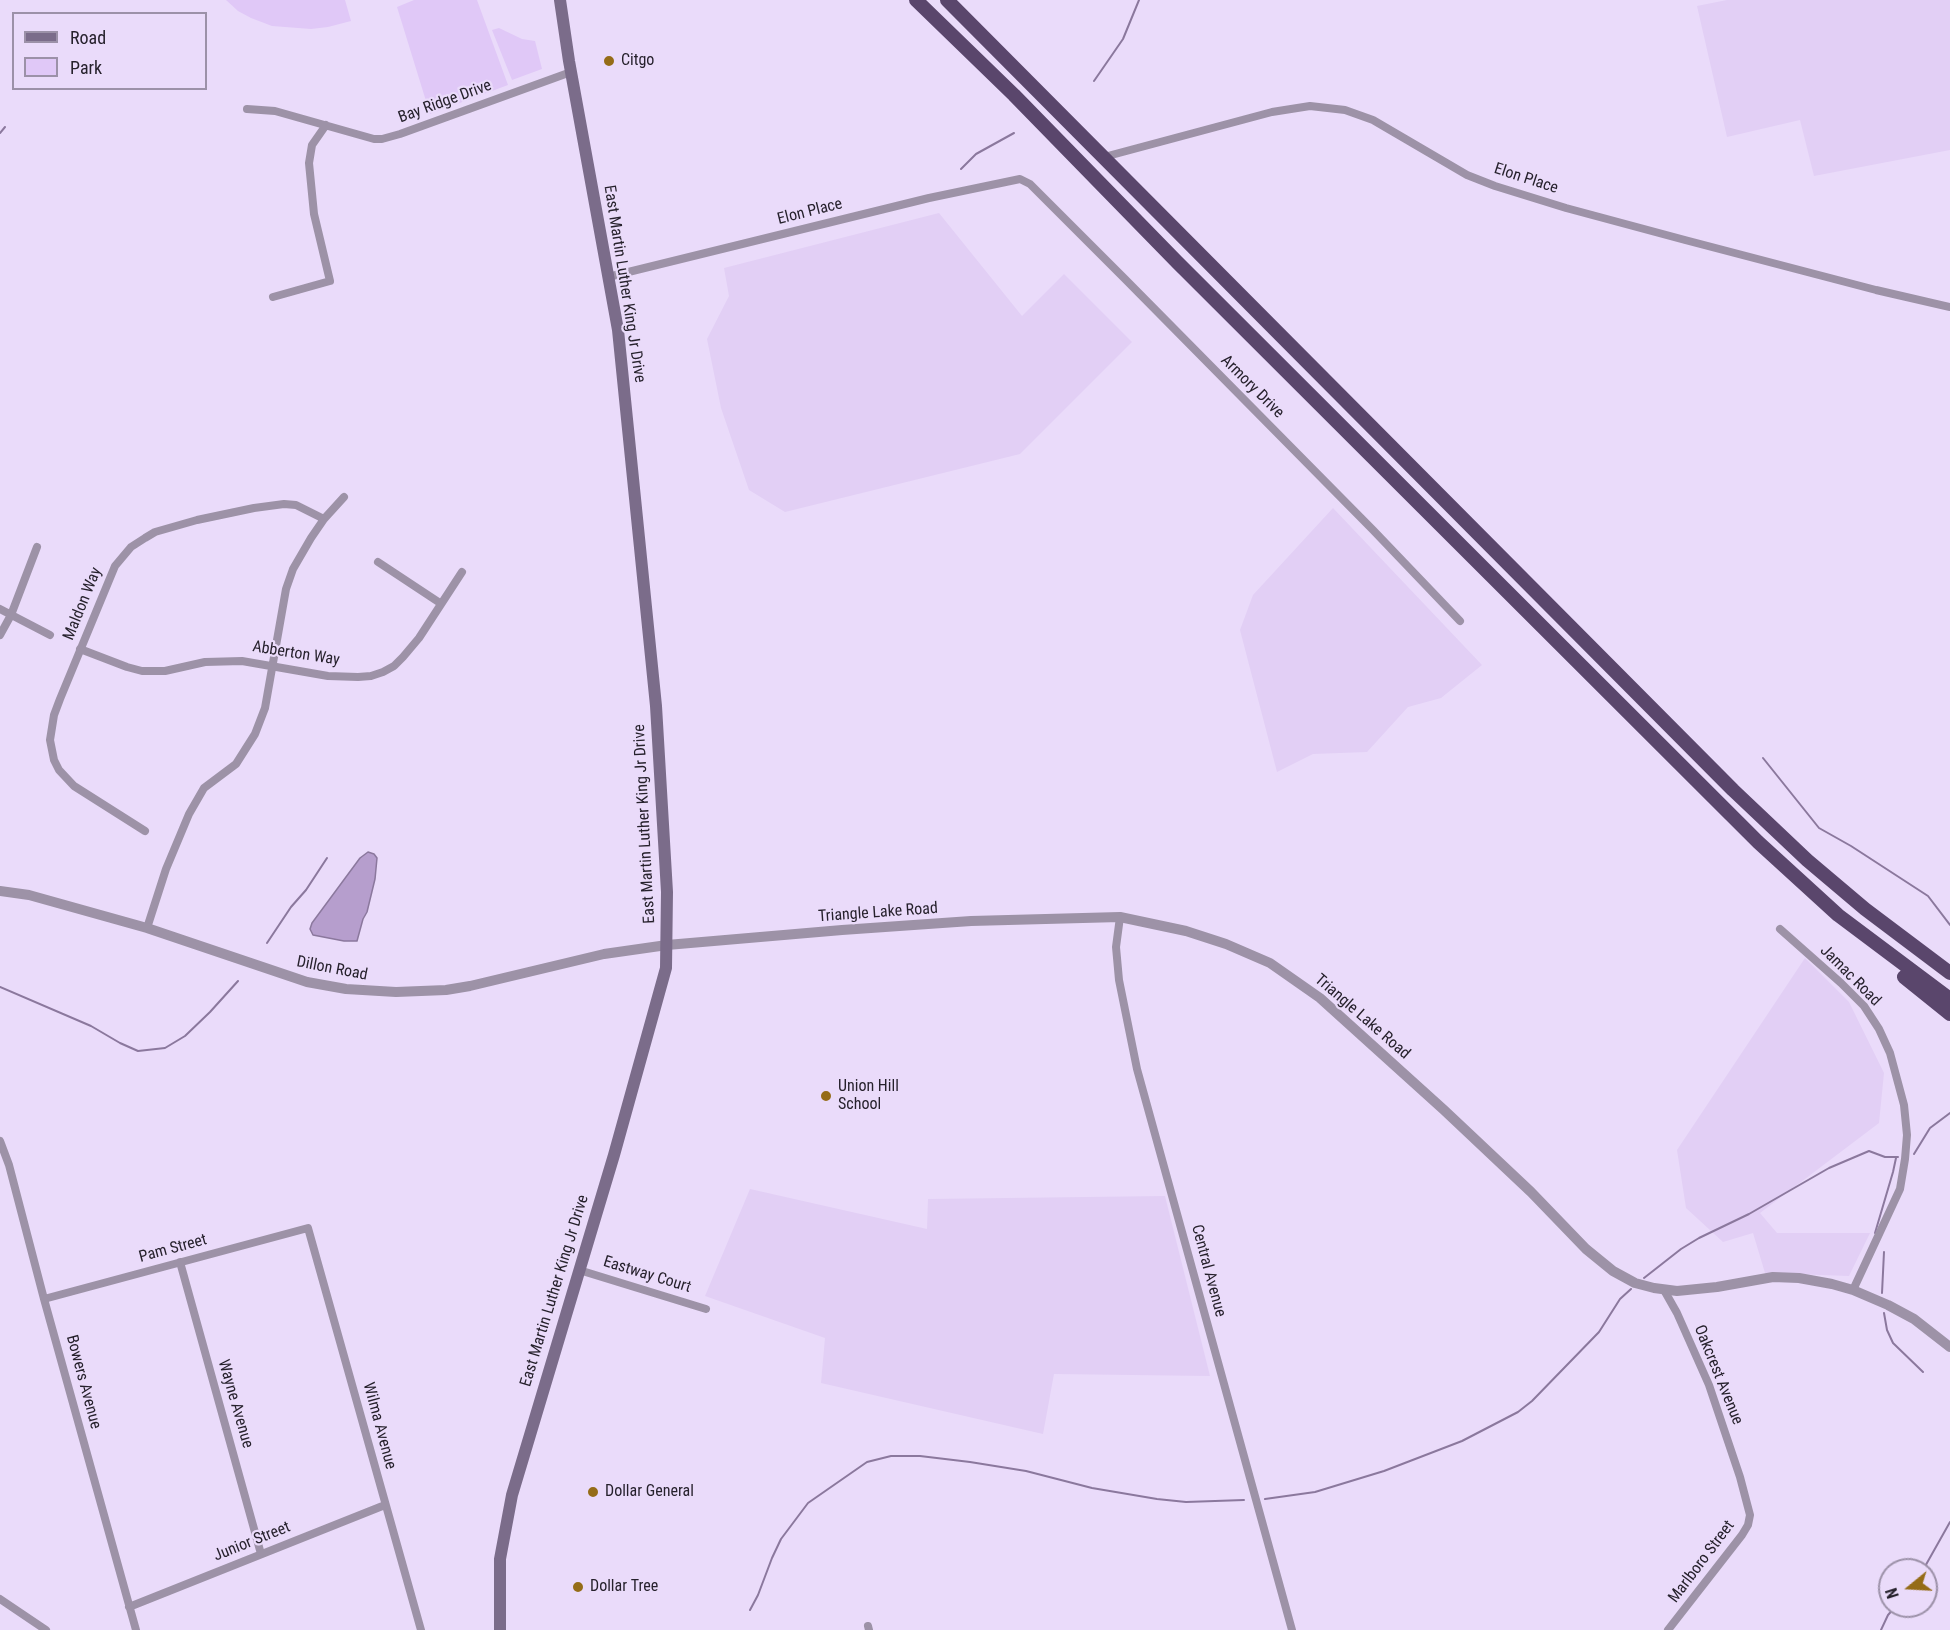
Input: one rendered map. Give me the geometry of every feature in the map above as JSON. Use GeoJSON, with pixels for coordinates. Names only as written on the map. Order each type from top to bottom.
{"type":"FeatureCollection","features":[{"type":"Feature","properties":{"kind":"highway"},"geometry":{"type":"LineString","coordinates":[[906,0],[946,30]]}},
{"type":"Feature","properties":{"kind":"highway"},"geometry":{"type":"LineString","coordinates":[[916,0],[1014,95],[1758,843],[1838,915],[1950,999]]}},
{"type":"Feature","properties":{"kind":"highway"},"geometry":{"type":"LineString","coordinates":[[948,0],[1733,790],[1807,860],[1865,909],[1950,973]]}},
{"type":"Feature","properties":{"kind":"highway"},"geometry":{"type":"LineString","coordinates":[[960,0],[1023,75]]}},
{"type":"Feature","properties":{"kind":"highway"},"geometry":{"type":"LineString","coordinates":[[1873,942],[1896,970],[1950,1014]]}},
{"type":"Feature","properties":{"kind":"highway"},"geometry":{"type":"LineString","coordinates":[[1919,950],[1950,967]]}},
{"type":"Feature","properties":{"kind":"main road","name":"East Martin Luther King Jr Drive"},"geometry":{"type":"LineString","coordinates":[[500,1630],[500,1559],[512,1495],[650,1029],[666,968],[667,945],[667,892],[656,706],[618,330],[560,0]]}},
{"type":"Feature","properties":{"kind":"street","name":"Bay Ridge Drive"},"geometry":{"type":"LineString","coordinates":[[247,109],[275,111],[374,139],[382,139],[571,72]]}},
{"type":"Feature","properties":{"kind":"street","name":"Elon Place"},"geometry":{"type":"LineString","coordinates":[[1104,157],[1272,112],[1310,106],[1345,110],[1373,120],[1467,175],[1495,186],[1566,208],[1675,237],[1950,307]]}},
{"type":"Feature","properties":{"kind":"street"},"geometry":{"type":"LineString","coordinates":[[273,297],[330,281],[314,213],[309,163],[312,145],[326,125]]}},
{"type":"Feature","properties":{"kind":"street","name":"Elon Place"},"geometry":{"type":"LineString","coordinates":[[608,277],[929,198],[1020,179]]}},
{"type":"Feature","properties":{"kind":"street","name":"Armory Drive"},"geometry":{"type":"LineString","coordinates":[[1020,179],[1030,184],[1131,285],[1460,621]]}},
{"type":"Feature","properties":{"kind":"street"},"geometry":{"type":"LineString","coordinates":[[147,928],[166,869],[189,814],[204,788],[236,764],[255,734],[265,708],[286,589],[300,554],[324,519],[344,497]]}},
{"type":"Feature","properties":{"kind":"street","name":"Maldon Way"},"geometry":{"type":"LineString","coordinates":[[145,831],[65,778],[54,759],[50,740],[54,715],[115,566],[131,547],[155,532],[197,520],[268,505],[284,504],[296,505],[324,519]]}},
{"type":"Feature","properties":{"kind":"street"},"geometry":{"type":"LineString","coordinates":[[0,635],[11,615],[37,547]]}},
{"type":"Feature","properties":{"kind":"street"},"geometry":{"type":"LineString","coordinates":[[378,562],[440,603]]}},
{"type":"Feature","properties":{"kind":"street","name":"Abberton Way"},"geometry":{"type":"LineString","coordinates":[[80,649],[142,671],[165,671],[205,662],[242,661],[328,676],[371,676],[394,666],[404,657],[462,572]]}},
{"type":"Feature","properties":{"kind":"street"},"geometry":{"type":"LineString","coordinates":[[0,609],[50,635]]}},
{"type":"Feature","properties":{"kind":"street","name":"Dillon Road"},"geometry":{"type":"LineString","coordinates":[[0,891],[29,895],[147,928],[307,982],[370,992],[446,990],[604,954],[667,945]]}},
{"type":"Feature","properties":{"kind":"street","name":"Triangle Lake Road"},"geometry":{"type":"LineString","coordinates":[[667,945],[961,922],[1120,917],[1186,931],[1226,944],[1270,963],[1320,998],[1374,1045],[1531,1192],[1586,1249],[1613,1271],[1635,1283],[1664,1290],[1699,1289],[1773,1277],[1799,1278],[1853,1290],[1888,1305],[1914,1319],[1950,1347]]}},
{"type":"Feature","properties":{"kind":"street","name":"Central Avenue"},"geometry":{"type":"LineString","coordinates":[[1120,917],[1116,947],[1119,980],[1137,1069],[1292,1630]]}},
{"type":"Feature","properties":{"kind":"street","name":"Jamac Road"},"geometry":{"type":"LineString","coordinates":[[1780,929],[1864,1006],[1879,1029],[1890,1053],[1904,1105],[1906,1143],[1900,1189],[1853,1290]]}},
{"type":"Feature","properties":{"kind":"street","name":"Bowers Avenue"},"geometry":{"type":"LineString","coordinates":[[0,1141],[9,1165],[136,1630]]}},
{"type":"Feature","properties":{"kind":"street","name":"Pam Street"},"geometry":{"type":"LineString","coordinates":[[44,1299],[309,1229]]}},
{"type":"Feature","properties":{"kind":"street","name":"Wilma Avenue"},"geometry":{"type":"LineString","coordinates":[[309,1229],[421,1630]]}},
{"type":"Feature","properties":{"kind":"street","name":"Wayne Avenue"},"geometry":{"type":"LineString","coordinates":[[180,1262],[261,1554]]}},
{"type":"Feature","properties":{"kind":"street","name":"Eastway Court"},"geometry":{"type":"LineString","coordinates":[[579,1270],[706,1309]]}},
{"type":"Feature","properties":{"kind":"street","name":"Oakcrest Avenue"},"geometry":{"type":"LineString","coordinates":[[1664,1290],[1677,1313],[1709,1385],[1739,1473]]}},
{"type":"Feature","properties":{"kind":"street","name":"Marlboro Street"},"geometry":{"type":"LineString","coordinates":[[1668,1630],[1742,1536],[1748,1525],[1750,1508],[1739,1473]]}},
{"type":"Feature","properties":{"kind":"street","name":"Junior Street"},"geometry":{"type":"LineString","coordinates":[[129,1607],[385,1505]]}},
{"type":"Feature","properties":{"kind":"street"},"geometry":{"type":"LineString","coordinates":[[0,1599],[46,1630]]}},
{"type":"Feature","properties":{"kind":"shaded area"},"geometry":{"type":"Polygon","coordinates":[[[1727,0],[1950,0],[1950,150],[1814,176],[1800,120],[1727,137],[1697,6],[1727,0]]]}},
{"type":"Feature","properties":{"kind":"shaded area"},"geometry":{"type":"Polygon","coordinates":[[[939,213],[1022,316],[1064,274],[1132,342],[1020,454],[785,512],[749,490],[721,408],[707,339],[729,296],[724,268],[939,213]]]}},
{"type":"Feature","properties":{"kind":"shaded area"},"geometry":{"type":"Polygon","coordinates":[[[1333,508],[1482,665],[1441,698],[1408,707],[1367,752],[1313,754],[1277,772],[1240,630],[1253,595],[1333,508]]]}},
{"type":"Feature","properties":{"kind":"shaded area"},"geometry":{"type":"Polygon","coordinates":[[[368,852],[377,858],[375,879],[357,941],[313,935],[310,929],[312,923],[360,858],[368,852]]]}},
{"type":"Feature","properties":{"kind":"shaded area"},"geometry":{"type":"Polygon","coordinates":[[[1805,958],[1849,1002],[1884,1073],[1879,1123],[1760,1213],[1777,1233],[1870,1233],[1849,1276],[1765,1273],[1753,1233],[1723,1242],[1686,1208],[1677,1150],[1805,958]]]}},
{"type":"Feature","properties":{"kind":"shaded area"},"geometry":{"type":"Polygon","coordinates":[[[750,1189],[927,1229],[928,1199],[1165,1196],[1210,1376],[1054,1374],[1043,1434],[821,1383],[825,1338],[705,1296],[750,1189]]]}},
{"type":"Feature","properties":{"kind":"green space"},"geometry":{"type":"Polygon","coordinates":[[[226,0],[345,0],[351,21],[311,29],[272,26],[238,11],[226,0]]]}},
{"type":"Feature","properties":{"kind":"green space"},"geometry":{"type":"Polygon","coordinates":[[[414,0],[477,0],[508,85],[430,114],[397,7],[414,0]]]}},
{"type":"Feature","properties":{"kind":"green space"},"geometry":{"type":"Polygon","coordinates":[[[499,28],[522,39],[535,41],[542,69],[512,80],[492,30],[499,28]]]}},
{"type":"Feature","properties":{"kind":"waterway"},"geometry":{"type":"LineString","coordinates":[[1094,81],[1123,39],[1139,0]]}},
{"type":"Feature","properties":{"kind":"waterway"},"geometry":{"type":"LineString","coordinates":[[0,133],[5,127]]}},
{"type":"Feature","properties":{"kind":"waterway"},"geometry":{"type":"LineString","coordinates":[[961,169],[976,154],[1014,133]]}},
{"type":"Feature","properties":{"kind":"waterway"},"geometry":{"type":"LineString","coordinates":[[1763,758],[1819,828],[1928,896],[1950,925]]}},
{"type":"Feature","properties":{"kind":"waterway"},"geometry":{"type":"LineString","coordinates":[[267,943],[327,858]]}},
{"type":"Feature","properties":{"kind":"waterway"},"geometry":{"type":"LineString","coordinates":[[0,987],[91,1026],[138,1051],[165,1048],[185,1036],[238,981]]}},
{"type":"Feature","properties":{"kind":"waterway"},"geometry":{"type":"LineString","coordinates":[[1914,1154],[1930,1128],[1950,1113]]}},
{"type":"Feature","properties":{"kind":"waterway"},"geometry":{"type":"LineString","coordinates":[[1644,1278],[1699,1238],[1749,1214],[1829,1168],[1869,1151],[1885,1157],[1898,1157]]}},
{"type":"Feature","properties":{"kind":"waterway"},"geometry":{"type":"LineString","coordinates":[[1875,1233],[1896,1158]]}},
{"type":"Feature","properties":{"kind":"waterway"},"geometry":{"type":"LineString","coordinates":[[1882,1293],[1884,1252]]}},
{"type":"Feature","properties":{"kind":"waterway"},"geometry":{"type":"LineString","coordinates":[[1265,1499],[1315,1492],[1384,1471],[1462,1441],[1518,1412],[1532,1401],[1599,1332],[1620,1299],[1631,1289]]}},
{"type":"Feature","properties":{"kind":"waterway"},"geometry":{"type":"LineString","coordinates":[[1884,1313],[1887,1330],[1893,1343],[1923,1372]]}},
{"type":"Feature","properties":{"kind":"waterway"},"geometry":{"type":"LineString","coordinates":[[750,1610],[781,1539],[808,1503],[867,1462],[891,1456],[920,1456],[1026,1471],[1092,1488],[1157,1499],[1186,1502],[1244,1500]]}},
{"type":"Feature","properties":{"kind":"waterway"},"geometry":{"type":"LineString","coordinates":[[1930,1558],[1950,1522]]}},
{"type":"Feature","properties":{"kind":"waterway"},"geometry":{"type":"LineString","coordinates":[[1881,1630],[1887,1618]]}},
{"type":"Feature","properties":{"kind":"place","name":"Citgo"},"geometry":{"type":"Point","coordinates":[609,61]}},
{"type":"Feature","properties":{"kind":"place","name":"Union Hill School"},"geometry":{"type":"Point","coordinates":[826,1096]}},
{"type":"Feature","properties":{"kind":"place","name":"Dollar General"},"geometry":{"type":"Point","coordinates":[593,1492]}},
{"type":"Feature","properties":{"kind":"place","name":"Dollar Tree"},"geometry":{"type":"Point","coordinates":[578,1587]}}]}
